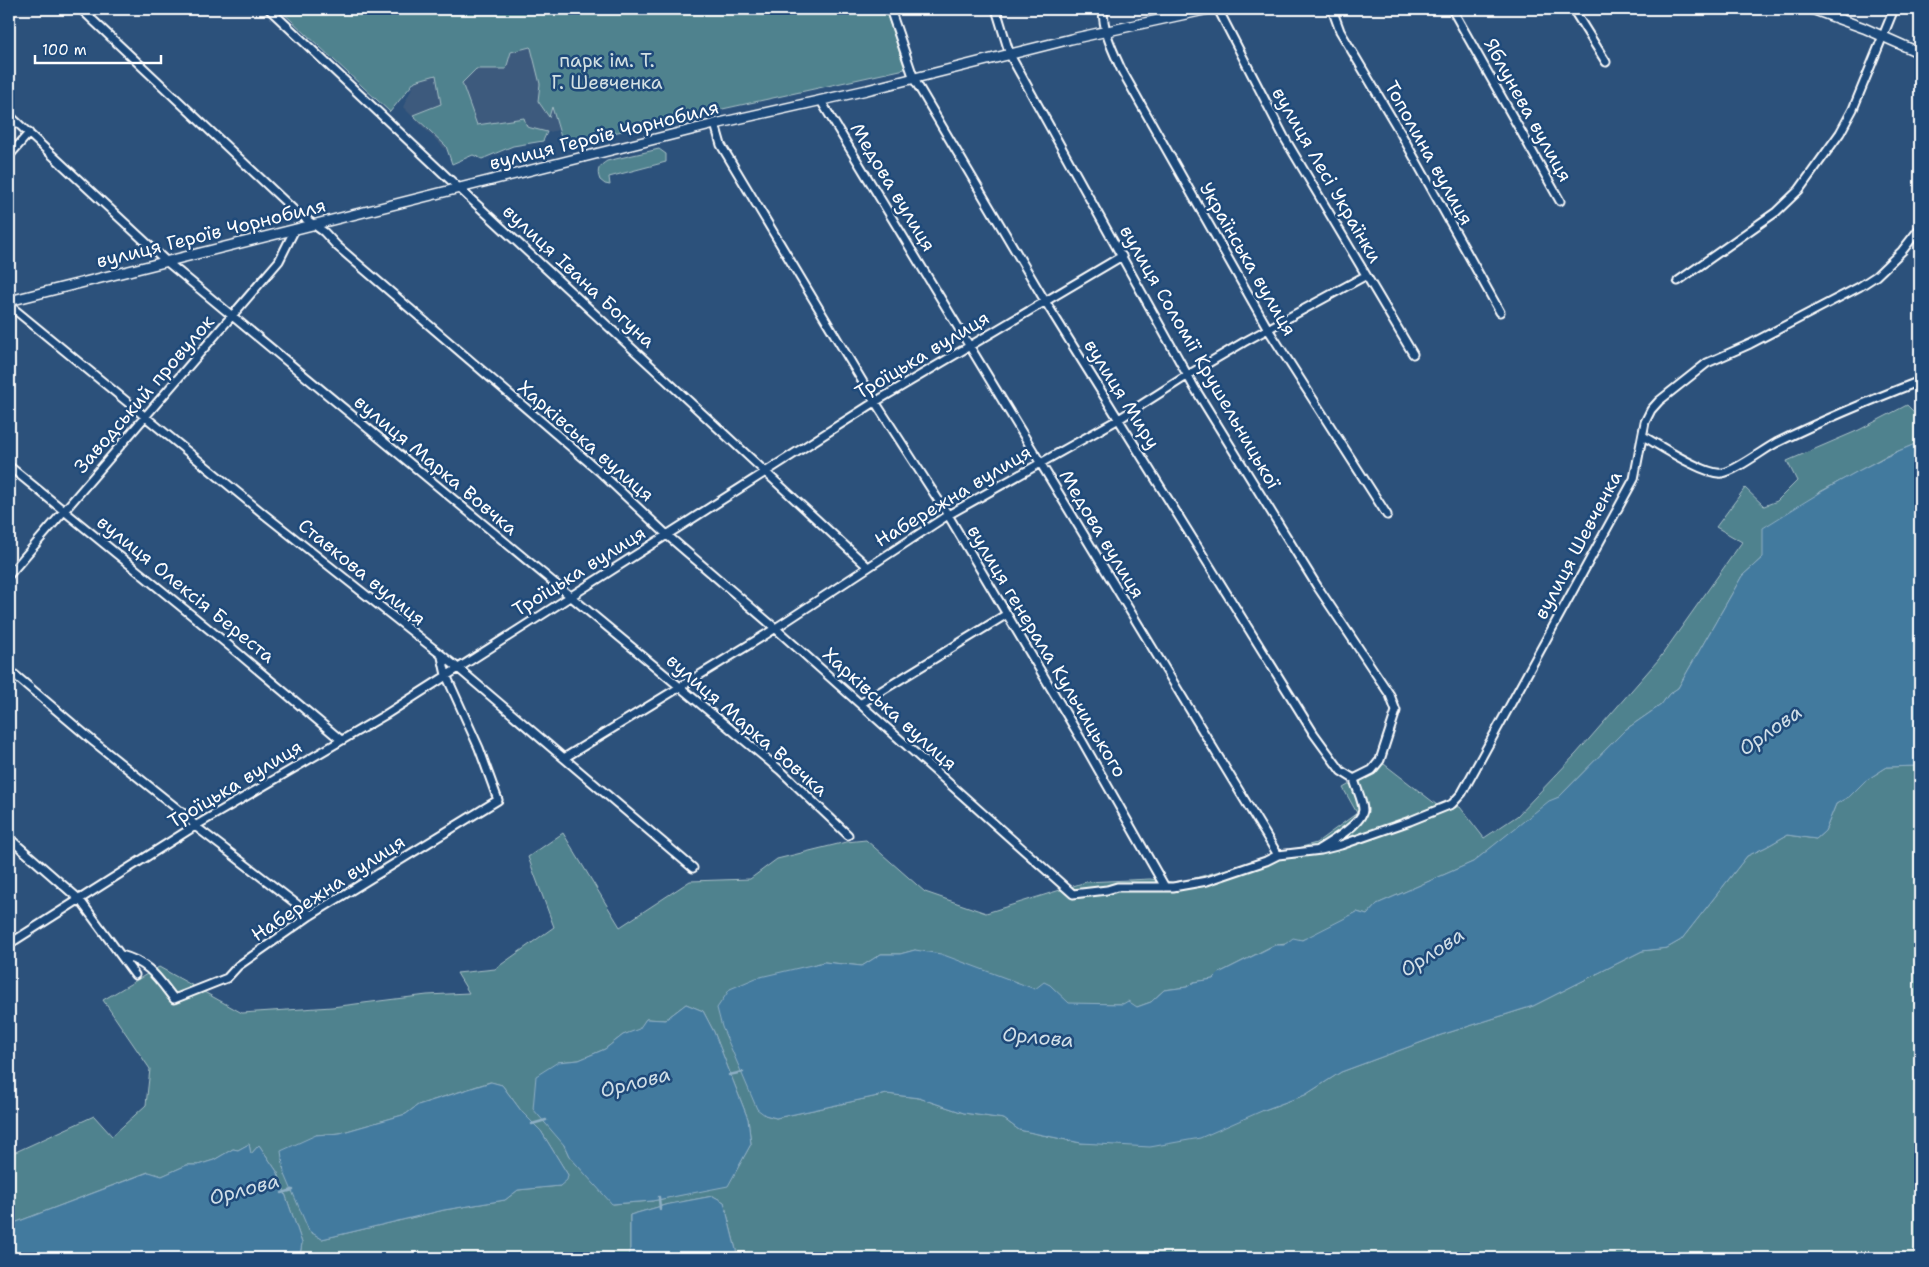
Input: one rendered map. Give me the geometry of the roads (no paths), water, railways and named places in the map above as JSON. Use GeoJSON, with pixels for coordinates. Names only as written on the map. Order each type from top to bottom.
{"type":"FeatureCollection","features":[{"type":"Feature","properties":{"kind":"street","name":"Харківська вулиця"},"geometry":{"type":"LineString","coordinates":[[81,9],[295,211],[324,232],[337,246],[599,472],[667,535],[775,628],[1073,894],[1117,887],[1165,887]]}},
{"type":"Feature","properties":{"kind":"street","name":"вулиця Івана Богуна"},"geometry":{"type":"LineString","coordinates":[[270,9],[868,567]]}},
{"type":"Feature","properties":{"kind":"street","name":"вулиця Миру"},"geometry":{"type":"LineString","coordinates":[[890,9],[914,79],[1045,301],[1314,734],[1341,772],[1354,779]]}},
{"type":"Feature","properties":{"kind":"street","name":"вулиця Соломії Крушельницької"},"geometry":{"type":"LineString","coordinates":[[996,9],[1010,55],[1188,375],[1312,578],[1390,695],[1396,711],[1380,760],[1372,770],[1354,779]]}},
{"type":"Feature","properties":{"kind":"street","name":"Українська вулиця"},"geometry":{"type":"LineString","coordinates":[[1104,9],[1103,22],[1105,32],[1120,69],[1268,329],[1387,515]]}},
{"type":"Feature","properties":{"kind":"street","name":"вулиця Героїв Чорнобиля"},"geometry":{"type":"LineString","coordinates":[[9,303],[166,261],[715,124],[821,101],[1205,9]]}},
{"type":"Feature","properties":{"kind":"street","name":"вулиця Лесі Українки"},"geometry":{"type":"LineString","coordinates":[[1218,9],[1284,137],[1413,354]]}},
{"type":"Feature","properties":{"kind":"street","name":"Тополина вулиця"},"geometry":{"type":"LineString","coordinates":[[1332,9],[1340,31],[1400,132],[1500,312]]}},
{"type":"Feature","properties":{"kind":"street","name":"Яблунева вулиця"},"geometry":{"type":"LineString","coordinates":[[1452,9],[1560,201]]}},
{"type":"Feature","properties":{"kind":"street"},"geometry":{"type":"LineString","coordinates":[[1573,9],[1606,62]]}},
{"type":"Feature","properties":{"kind":"street"},"geometry":{"type":"LineString","coordinates":[[1812,9],[1920,52]]}},
{"type":"Feature","properties":{"kind":"street"},"geometry":{"type":"LineString","coordinates":[[1678,281],[1776,212],[1799,190],[1840,133],[1853,109],[1894,9]]}},
{"type":"Feature","properties":{"kind":"street","name":"Медова вулиця"},"geometry":{"type":"LineString","coordinates":[[821,101],[1278,855]]}},
{"type":"Feature","properties":{"kind":"street","name":"вулиця Марка Вовчка"},"geometry":{"type":"LineString","coordinates":[[9,114],[166,261],[780,770],[848,835]]}},
{"type":"Feature","properties":{"kind":"street","name":"вулиця генерала Кульчицького"},"geometry":{"type":"LineString","coordinates":[[715,124],[721,145],[875,402],[948,515],[1082,739],[1165,887]]}},
{"type":"Feature","properties":{"kind":"street"},"geometry":{"type":"LineString","coordinates":[[9,156],[29,133]]}},
{"type":"Feature","properties":{"kind":"street","name":"вулиця Шевченка"},"geometry":{"type":"LineString","coordinates":[[1316,851],[1341,845],[1440,810],[1452,804],[1462,793],[1634,479],[1645,422],[1651,410],[1688,376],[1707,363],[1750,344],[1859,287],[1876,276],[1902,250],[1920,228]]}},
{"type":"Feature","properties":{"kind":"street","name":"Заводський провулок"},"geometry":{"type":"LineString","coordinates":[[9,574],[279,261],[295,229]]}},
{"type":"Feature","properties":{"kind":"street","name":"Троїцька вулиця"},"geometry":{"type":"LineString","coordinates":[[9,944],[195,826],[386,715],[569,596],[875,402],[1122,256]]}},
{"type":"Feature","properties":{"kind":"street","name":"Набережна вулиця"},"geometry":{"type":"LineString","coordinates":[[564,758],[775,628],[948,515],[1039,462],[1119,419],[1188,375],[1268,329],[1365,276]]}},
{"type":"Feature","properties":{"kind":"street","name":"Ставкова вулиця"},"geometry":{"type":"LineString","coordinates":[[9,303],[265,516],[458,668],[693,868]]}},
{"type":"Feature","properties":{"kind":"street"},"geometry":{"type":"LineString","coordinates":[[1643,436],[1710,472],[1723,473],[1801,431],[1920,381]]}},
{"type":"Feature","properties":{"kind":"street","name":"вулиця Олексія Береста"},"geometry":{"type":"LineString","coordinates":[[9,466],[342,740]]}},
{"type":"Feature","properties":{"kind":"street"},"geometry":{"type":"LineString","coordinates":[[860,704],[1007,614]]}},
{"type":"Feature","properties":{"kind":"street"},"geometry":{"type":"LineString","coordinates":[[442,657],[446,675]]}},
{"type":"Feature","properties":{"kind":"street"},"geometry":{"type":"LineString","coordinates":[[9,670],[94,742],[189,818],[195,826],[311,916]]}},
{"type":"Feature","properties":{"kind":"street","name":"Набережна вулиця"},"geometry":{"type":"LineString","coordinates":[[121,954],[136,959],[145,965],[174,999],[227,978],[238,966],[311,916],[498,800],[480,748],[446,675]]}},
{"type":"Feature","properties":{"kind":"street"},"geometry":{"type":"LineString","coordinates":[[1165,887],[1206,881],[1266,861],[1278,855],[1316,851],[1346,831],[1361,816],[1363,809],[1354,779]]}},
{"type":"Feature","properties":{"kind":"street"},"geometry":{"type":"LineString","coordinates":[[9,838],[80,900],[135,975]]}},
{"type":"Feature","properties":{"kind":"water"},"geometry":{"type":"Polygon","coordinates":[[[1920,442],[1920,763],[1916,766],[1887,767],[1865,781],[1850,796],[1836,804],[1825,831],[1816,839],[1787,835],[1747,856],[1681,940],[1667,948],[1642,951],[1533,1006],[1441,1035],[1341,1072],[1305,1095],[1264,1110],[1200,1138],[1150,1147],[1081,1143],[1019,1130],[1004,1119],[964,1113],[919,1098],[887,1094],[776,1118],[765,1115],[757,1109],[722,1027],[717,1008],[730,989],[756,978],[824,962],[862,966],[881,954],[900,954],[915,950],[941,954],[1035,989],[1044,982],[1050,985],[1069,1003],[1123,1004],[1128,1001],[1137,1007],[1151,1002],[1164,990],[1187,987],[1194,982],[1213,979],[1219,973],[1275,945],[1284,945],[1293,938],[1302,940],[1357,912],[1367,915],[1377,904],[1473,862],[1549,801],[1559,797],[1625,730],[1661,705],[1669,694],[1678,688],[1742,576],[1763,557],[1763,528],[1859,470],[1920,442]]]}},
{"type":"Feature","properties":{"kind":"water"},"geometry":{"type":"Polygon","coordinates":[[[686,1004],[703,1011],[714,1032],[748,1119],[751,1144],[728,1186],[652,1201],[612,1204],[569,1156],[564,1145],[533,1109],[536,1076],[558,1062],[579,1060],[605,1049],[623,1035],[639,1029],[646,1019],[665,1020],[686,1004]]]}},
{"type":"Feature","properties":{"kind":"water"},"geometry":{"type":"Polygon","coordinates":[[[491,1082],[502,1085],[522,1112],[541,1131],[568,1175],[567,1180],[560,1186],[518,1190],[505,1200],[444,1210],[322,1239],[309,1231],[284,1172],[281,1151],[316,1135],[340,1133],[406,1114],[418,1105],[491,1082]]]}},
{"type":"Feature","properties":{"kind":"water"},"geometry":{"type":"Polygon","coordinates":[[[249,1144],[251,1154],[259,1145],[278,1173],[302,1243],[300,1255],[290,1258],[9,1258],[9,1225],[149,1172],[162,1176],[187,1165],[198,1165],[214,1160],[233,1149],[238,1150],[249,1144]]]}},
{"type":"Feature","properties":{"kind":"water"},"geometry":{"type":"Polygon","coordinates":[[[713,1196],[724,1202],[738,1258],[627,1258],[630,1250],[630,1215],[665,1205],[713,1196]]]}},
{"type":"Feature","properties":{"kind":"waterway","name":"Орлова"},"geometry":{"type":"LineString","coordinates":[[729,1075],[743,1072]]}},
{"type":"Feature","properties":{"kind":"waterway","name":"Орлова"},"geometry":{"type":"LineString","coordinates":[[532,1124],[546,1120]]}},
{"type":"Feature","properties":{"kind":"waterway","name":"Орлова"},"geometry":{"type":"LineString","coordinates":[[282,1193],[293,1190]]}},
{"type":"Feature","properties":{"kind":"waterway"},"geometry":{"type":"LineString","coordinates":[[659,1197],[660,1209]]}},
{"type":"Feature","properties":{"kind":"park label","name":"парк ім. Т. Г. Шевченка"},"geometry":{"type":"Point","coordinates":[607,71]}}]}
